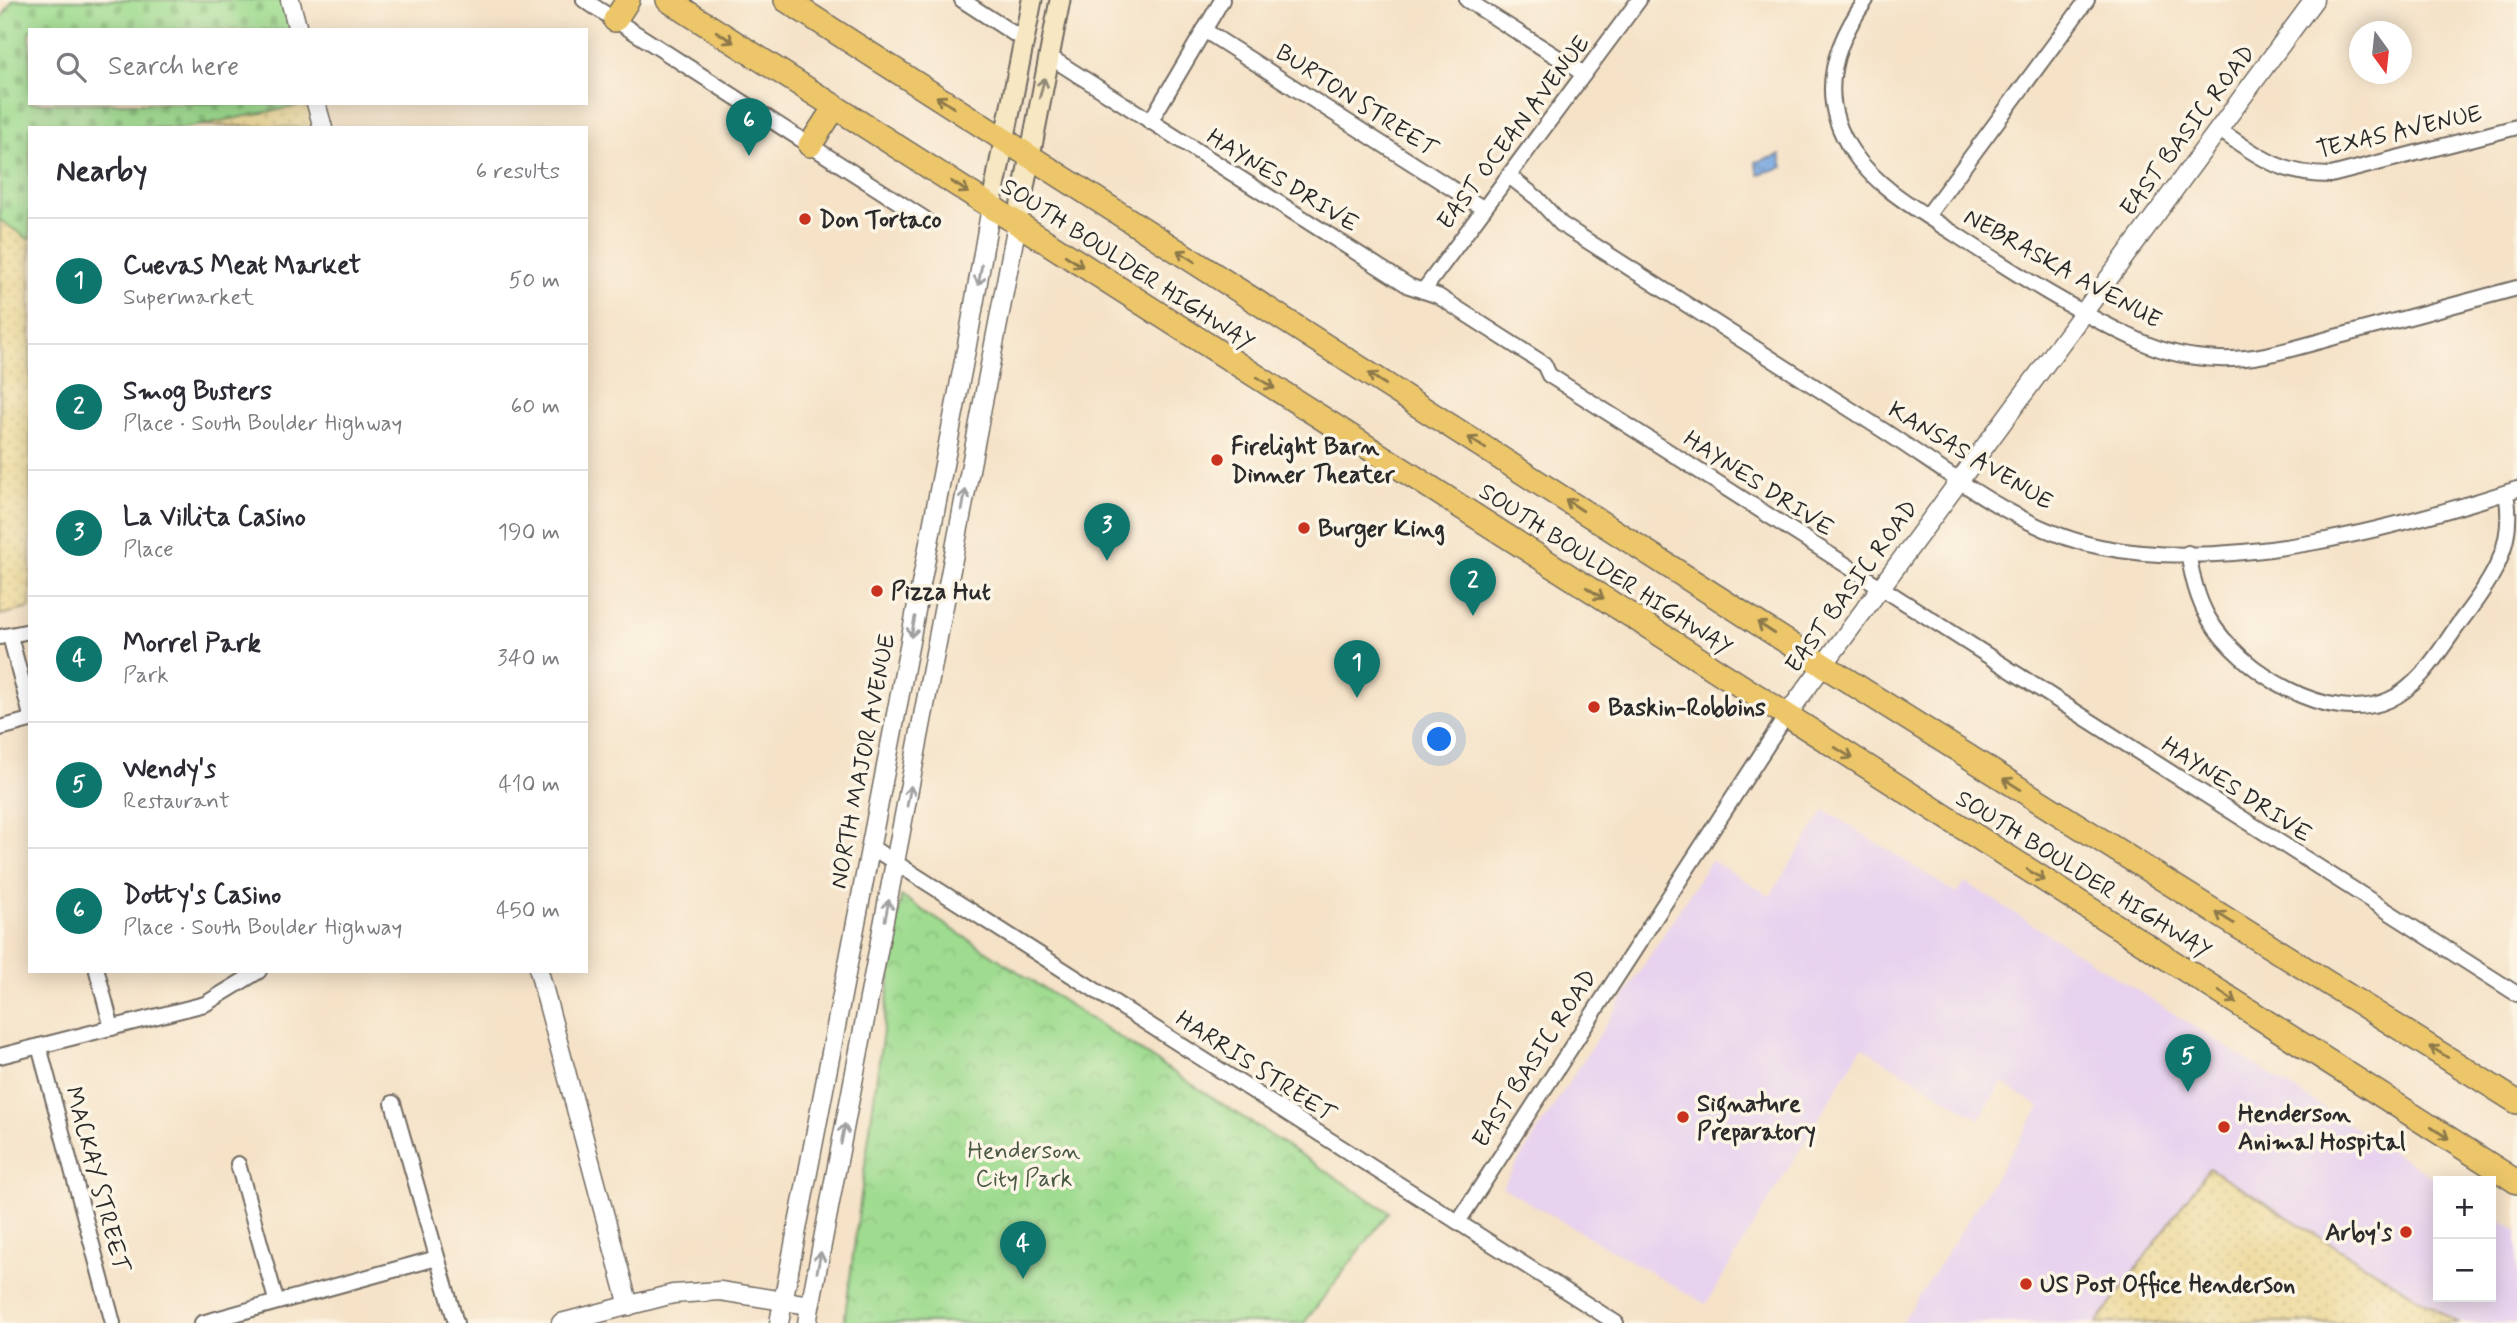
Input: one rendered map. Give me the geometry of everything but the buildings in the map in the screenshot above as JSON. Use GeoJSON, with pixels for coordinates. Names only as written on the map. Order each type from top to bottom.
{"type":"FeatureCollection","features":[{"type":"Feature","properties":{"kind":"main road"},"geometry":{"type":"LineString","coordinates":[[615,20],[628,0]]}},
{"type":"Feature","properties":{"kind":"main road","name":"SOUTH BOULDER HIGHWAY"},"geometry":{"type":"LineString","coordinates":[[668,0],[2517,1182]]}},
{"type":"Feature","properties":{"kind":"main road","name":"SOUTH BOULDER HIGHWAY"},"geometry":{"type":"LineString","coordinates":[[786,0],[1823,665],[2517,1102]]}},
{"type":"Feature","properties":{"kind":"main road"},"geometry":{"type":"LineString","coordinates":[[991,207],[1032,0]]}},
{"type":"Feature","properties":{"kind":"main road"},"geometry":{"type":"LineString","coordinates":[[1017,224],[1028,155],[1060,0]]}},
{"type":"Feature","properties":{"kind":"main road"},"geometry":{"type":"LineString","coordinates":[[810,145],[835,107]]}},
{"type":"Feature","properties":{"kind":"street"},"geometry":{"type":"LineString","coordinates":[[290,0],[297,28]]}},
{"type":"Feature","properties":{"kind":"street"},"geometry":{"type":"LineString","coordinates":[[584,0],[925,219]]}},
{"type":"Feature","properties":{"kind":"street"},"geometry":{"type":"LineString","coordinates":[[962,0],[1025,41]]}},
{"type":"Feature","properties":{"kind":"street"},"geometry":{"type":"LineString","coordinates":[[1150,122],[1222,0]]}},
{"type":"Feature","properties":{"kind":"street"},"geometry":{"type":"LineString","coordinates":[[1467,0],[1584,74]]}},
{"type":"Feature","properties":{"kind":"street","name":"EAST OCEAN AVENUE"},"geometry":{"type":"LineString","coordinates":[[1423,291],[1639,0]]}},
{"type":"Feature","properties":{"kind":"street","name":"NEBRASKA AVENUE"},"geometry":{"type":"LineString","coordinates":[[1866,0],[1837,48],[1832,67],[1832,98],[1844,135],[1853,152],[1880,182],[1927,216],[2005,266],[2143,343],[2175,354],[2221,359],[2266,355],[2517,288]]}},
{"type":"Feature","properties":{"kind":"street"},"geometry":{"type":"LineString","coordinates":[[1927,216],[2087,0]]}},
{"type":"Feature","properties":{"kind":"street","name":"EAST BASIC ROAD"},"geometry":{"type":"LineString","coordinates":[[1458,1222],[1786,716],[2314,0]]}},
{"type":"Feature","properties":{"kind":"street","name":"BURTON STREET"},"geometry":{"type":"LineString","coordinates":[[1204,30],[1484,209]]}},
{"type":"Feature","properties":{"kind":"street","name":"HAYNES DRIVE"},"geometry":{"type":"LineString","coordinates":[[1050,57],[1409,286],[1438,296],[1544,364],[1549,375],[2517,994]]}},
{"type":"Feature","properties":{"kind":"street"},"geometry":{"type":"LineString","coordinates":[[317,105],[322,126]]}},
{"type":"Feature","properties":{"kind":"street","name":"TEXAS AVENUE"},"geometry":{"type":"LineString","coordinates":[[2218,129],[2270,164],[2303,175],[2331,175],[2517,127]]}},
{"type":"Feature","properties":{"kind":"street","name":"KANSAS AVENUE"},"geometry":{"type":"LineString","coordinates":[[1508,176],[1537,198],[1561,224],[1959,479],[2027,521],[2099,547],[2148,554],[2188,553],[2233,551],[2325,540],[2427,517],[2512,491]]}},
{"type":"Feature","properties":{"kind":"street","name":"NORTH MAJOR AVENUE"},"geometry":{"type":"LineString","coordinates":[[779,1323],[991,207]]}},
{"type":"Feature","properties":{"kind":"street"},"geometry":{"type":"LineString","coordinates":[[561,1323],[673,1294],[720,1291],[783,1300],[809,1314],[1017,224]]}},
{"type":"Feature","properties":{"kind":"street"},"geometry":{"type":"LineString","coordinates":[[2188,553],[2194,584],[2209,619],[2241,657],[2302,697],[2345,709],[2360,708],[2390,700],[2417,680],[2491,581],[2504,555],[2512,491]]}},
{"type":"Feature","properties":{"kind":"street"},"geometry":{"type":"LineString","coordinates":[[925,560],[952,567]]}},
{"type":"Feature","properties":{"kind":"street"},"geometry":{"type":"LineString","coordinates":[[28,631],[5,637],[28,706]]}},
{"type":"Feature","properties":{"kind":"street"},"geometry":{"type":"LineString","coordinates":[[0,728],[28,721]]}},
{"type":"Feature","properties":{"kind":"street"},"geometry":{"type":"LineString","coordinates":[[895,721],[922,726]]}},
{"type":"Feature","properties":{"kind":"street","name":"HARRIS STREET"},"geometry":{"type":"LineString","coordinates":[[871,847],[1616,1323]]}},
{"type":"Feature","properties":{"kind":"street"},"geometry":{"type":"LineString","coordinates":[[98,973],[112,1028]]}},
{"type":"Feature","properties":{"kind":"street"},"geometry":{"type":"LineString","coordinates":[[0,1056],[205,1004],[256,973]]}},
{"type":"Feature","properties":{"kind":"street"},"geometry":{"type":"LineString","coordinates":[[540,973],[629,1306]]}},
{"type":"Feature","properties":{"kind":"street"},"geometry":{"type":"LineString","coordinates":[[841,999],[869,1004]]}},
{"type":"Feature","properties":{"kind":"street"},"geometry":{"type":"LineString","coordinates":[[837,1020],[864,1025]]}},
{"type":"Feature","properties":{"kind":"street","name":"MACKAY STREET"},"geometry":{"type":"LineString","coordinates":[[40,1046],[113,1323]]}},
{"type":"Feature","properties":{"kind":"street"},"geometry":{"type":"LineString","coordinates":[[393,1103],[456,1323]]}},
{"type":"Feature","properties":{"kind":"street"},"geometry":{"type":"LineString","coordinates":[[238,1164],[275,1300]]}},
{"type":"Feature","properties":{"kind":"street"},"geometry":{"type":"LineString","coordinates":[[202,1323],[275,1300],[437,1258]]}},
{"type":"Feature","properties":{"kind":"shaded area"},"geometry":{"type":"Polygon","coordinates":[[[1825,810],[1957,894],[1965,882],[2433,1177],[2433,1302],[2496,1302],[2496,1217],[2517,1231],[2517,1323],[2458,1323],[2209,1168],[2097,1323],[1902,1323],[2040,1107],[2002,1083],[1979,1119],[1862,1047],[1706,1304],[1502,1187],[1711,860],[1770,896],[1825,810]]]}},
{"type":"Feature","properties":{"kind":"sand"},"geometry":{"type":"Polygon","coordinates":[[[314,105],[322,126],[231,126],[185,125],[314,105]]]}},
{"type":"Feature","properties":{"kind":"sand"},"geometry":{"type":"Polygon","coordinates":[[[0,220],[28,238],[28,608],[0,615],[0,220]]]}},
{"type":"Feature","properties":{"kind":"sand"},"geometry":{"type":"Polygon","coordinates":[[[2209,1168],[2458,1323],[2097,1323],[2209,1168]]]}},
{"type":"Feature","properties":{"kind":"green space"},"geometry":{"type":"Polygon","coordinates":[[[13,0],[290,0],[297,28],[28,28],[28,105],[303,105],[195,126],[28,126],[28,238],[0,220],[0,20],[13,0]]]}},
{"type":"Feature","properties":{"kind":"green space","name":"Henderson City Park"},"geometry":{"type":"Polygon","coordinates":[[[901,896],[1389,1212],[1304,1323],[844,1323],[901,896]]]}},
{"type":"Feature","properties":{"kind":"water"},"geometry":{"type":"Polygon","coordinates":[[[1780,155],[1783,167],[1759,174],[1755,162],[1780,155]]]}},
{"type":"Feature","properties":{"kind":"place","name":"Dotty's Casino"},"geometry":{"type":"Point","coordinates":[749,156]}},
{"type":"Feature","properties":{"kind":"place","name":"Don Tortaco"},"geometry":{"type":"Point","coordinates":[805,219]}},
{"type":"Feature","properties":{"kind":"place","name":"Firelight Barn Dinner Theater"},"geometry":{"type":"Point","coordinates":[1217,460]}},
{"type":"Feature","properties":{"kind":"place","name":"Burger King"},"geometry":{"type":"Point","coordinates":[1304,528]}},
{"type":"Feature","properties":{"kind":"place","name":"La Villita Casino"},"geometry":{"type":"Point","coordinates":[1107,561]}},
{"type":"Feature","properties":{"kind":"place","name":"Pizza Hut"},"geometry":{"type":"Point","coordinates":[877,591]}},
{"type":"Feature","properties":{"kind":"place","name":"Smog Busters"},"geometry":{"type":"Point","coordinates":[1473,616]}},
{"type":"Feature","properties":{"kind":"place","name":"Cuevas Meat Market"},"geometry":{"type":"Point","coordinates":[1357,698]}},
{"type":"Feature","properties":{"kind":"place","name":"Baskin-Robbins"},"geometry":{"type":"Point","coordinates":[1594,707]}},
{"type":"Feature","properties":{"kind":"place","name":"Wendy's"},"geometry":{"type":"Point","coordinates":[2188,1092]}},
{"type":"Feature","properties":{"kind":"place","name":"Signature Preparatory"},"geometry":{"type":"Point","coordinates":[1683,1117]}},
{"type":"Feature","properties":{"kind":"place","name":"Henderson Animal Hospital"},"geometry":{"type":"Point","coordinates":[2224,1127]}},
{"type":"Feature","properties":{"kind":"place","name":"Arby's"},"geometry":{"type":"Point","coordinates":[2406,1232]}},
{"type":"Feature","properties":{"kind":"place","name":"Morrel Park"},"geometry":{"type":"Point","coordinates":[1023,1279]}},
{"type":"Feature","properties":{"kind":"place","name":"US Post Office Henderson"},"geometry":{"type":"Point","coordinates":[2026,1284]}}]}
